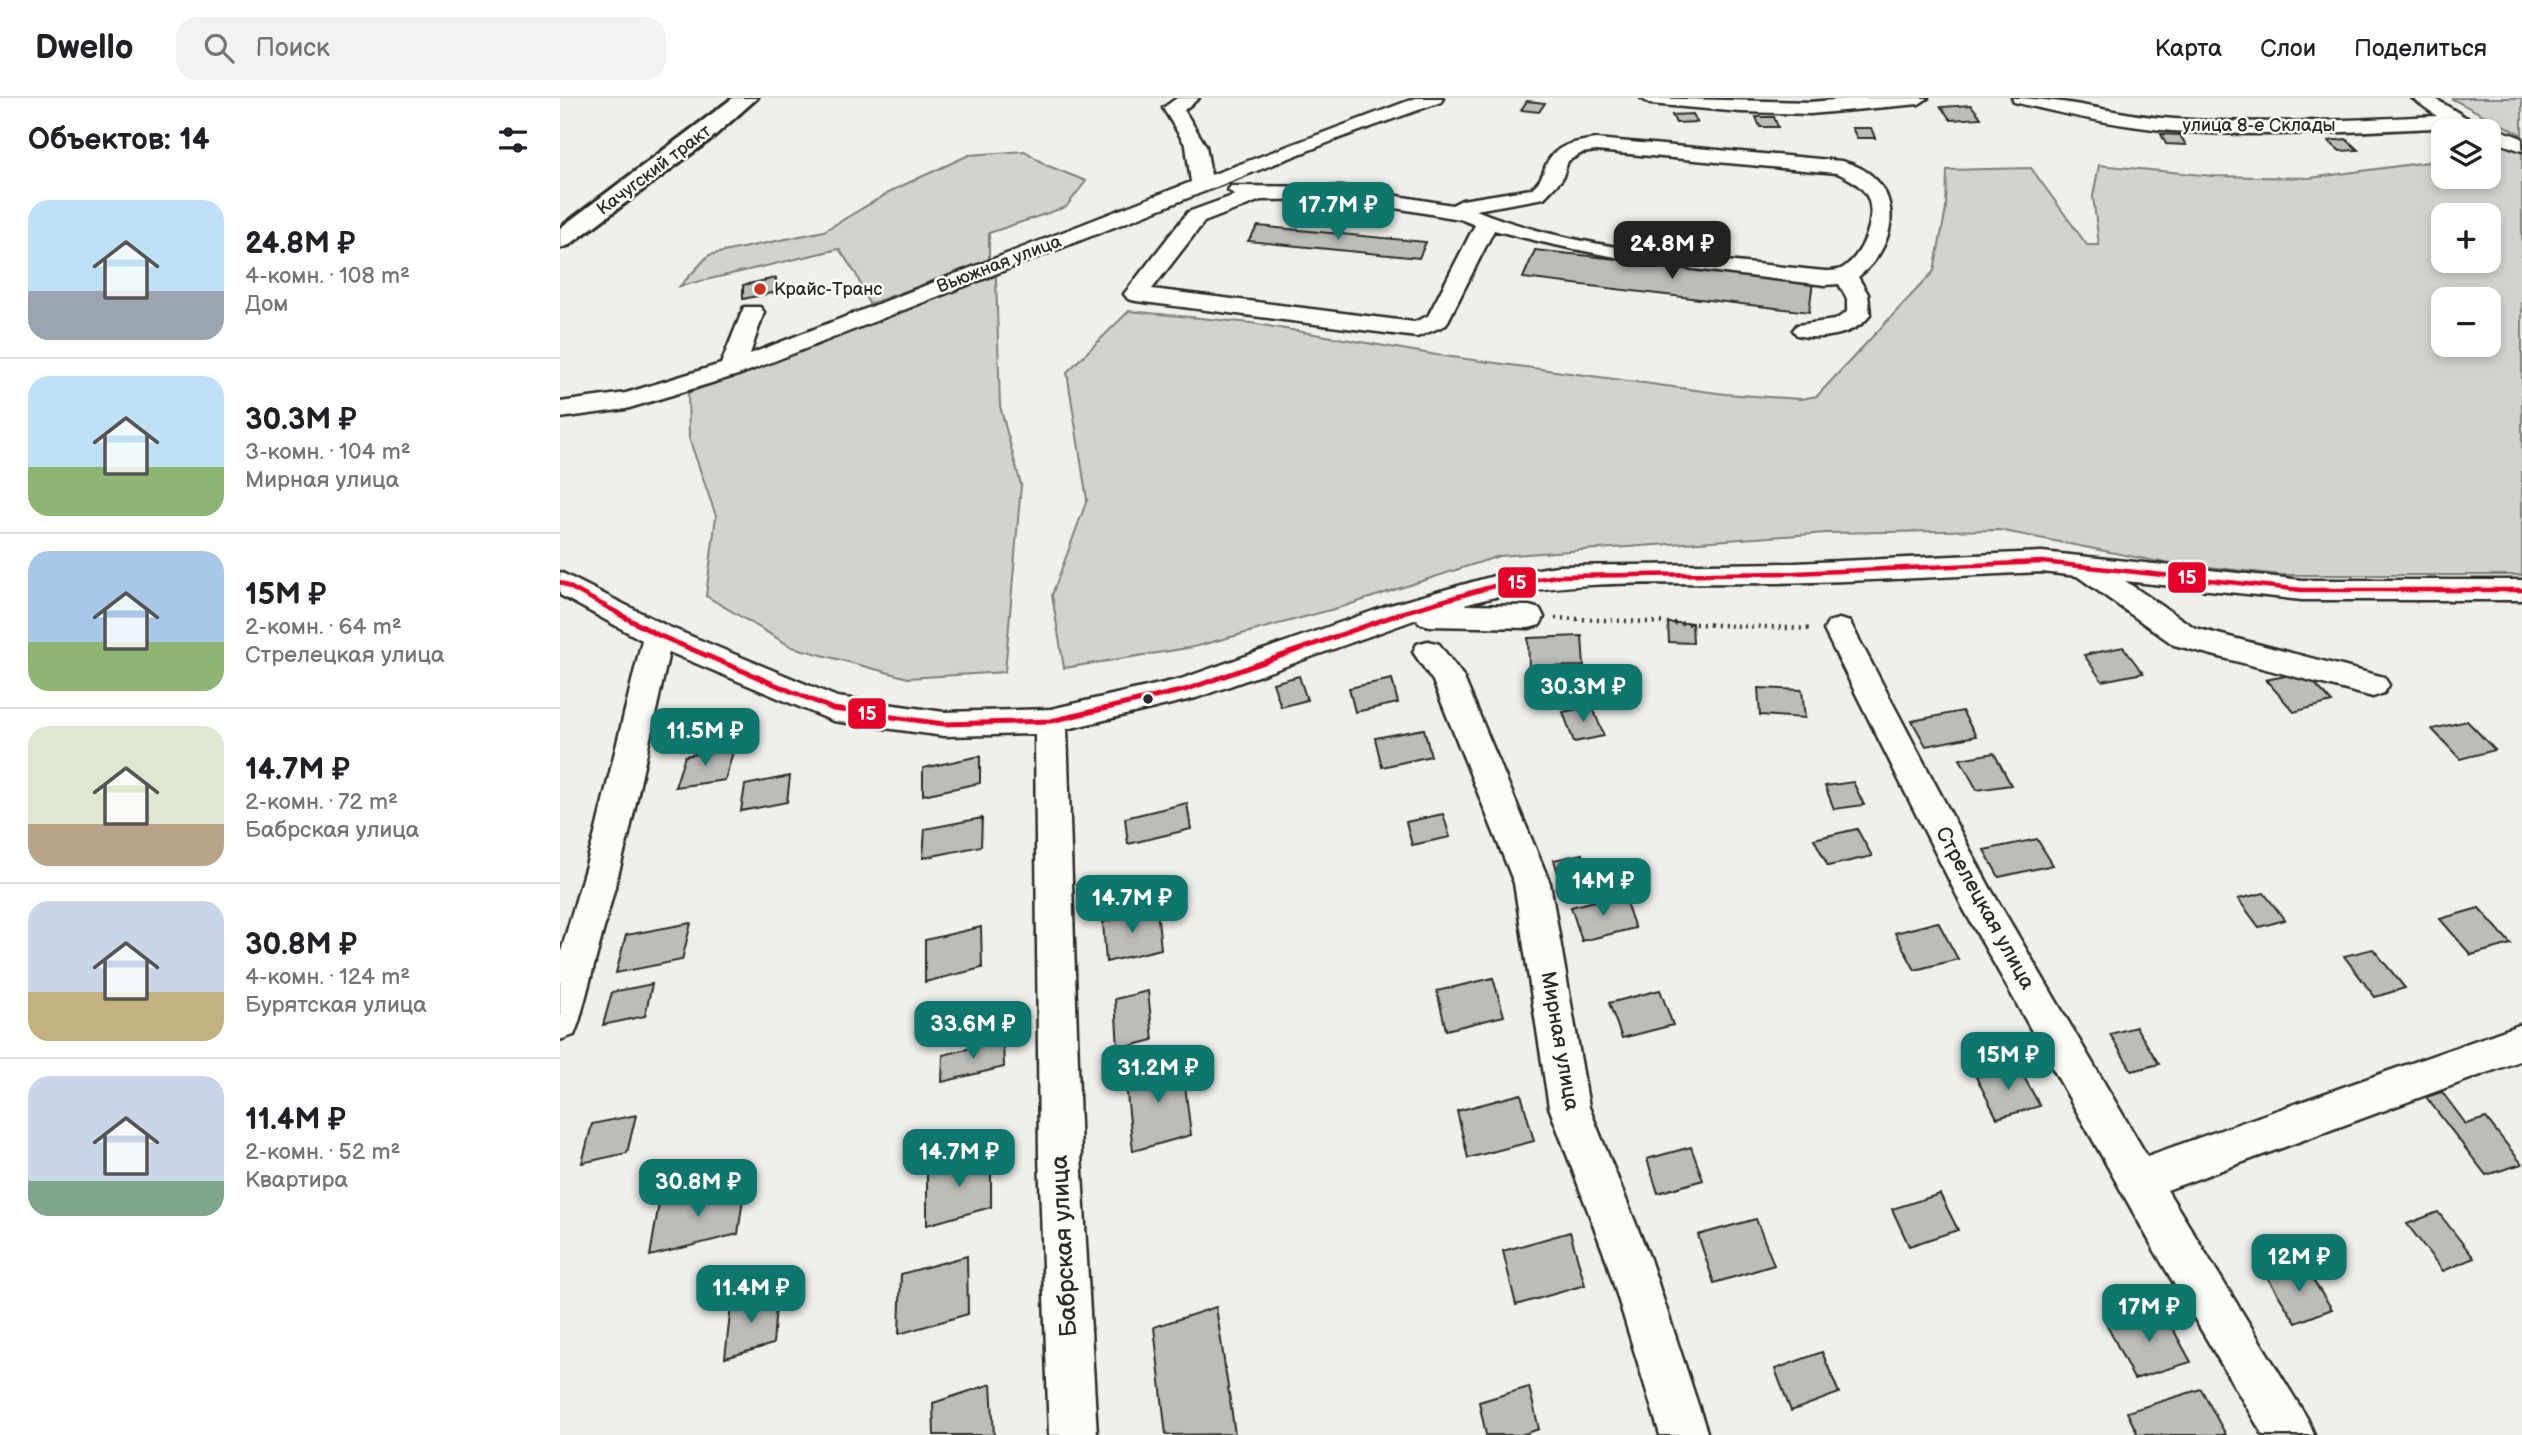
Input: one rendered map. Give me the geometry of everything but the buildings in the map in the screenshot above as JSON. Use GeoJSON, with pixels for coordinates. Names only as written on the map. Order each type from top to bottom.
{"type":"FeatureCollection","features":[{"type":"Feature","properties":{"kind":"main road","name":"Качугский тракт"},"geometry":{"type":"LineString","coordinates":[[560,240],[704,133],[746,98]]}},
{"type":"Feature","properties":{"kind":"street"},"geometry":{"type":"LineString","coordinates":[[1154,98],[1182,103],[1196,146],[1213,182],[1232,189],[1258,194],[1342,193],[1465,213],[1560,242],[1674,261],[1787,275],[1845,276],[1865,259],[1876,236],[1881,205],[1868,183],[1855,172],[1841,167],[1596,145],[1570,148],[1560,156],[1544,191],[1462,206],[1465,213]]}},
{"type":"Feature","properties":{"kind":"street","name":"Вьюжная улица"},"geometry":{"type":"LineString","coordinates":[[560,410],[641,400],[732,369],[1333,134],[1434,98]]}},
{"type":"Feature","properties":{"kind":"street"},"geometry":{"type":"LineString","coordinates":[[1650,98],[1741,106],[1810,108],[1919,98]]}},
{"type":"Feature","properties":{"kind":"street","name":"улица 8-е Склады"},"geometry":{"type":"LineString","coordinates":[[2021,98],[2101,116],[2173,125],[2290,128],[2431,122]]}},
{"type":"Feature","properties":{"kind":"street"},"geometry":{"type":"LineString","coordinates":[[2421,98],[2455,119]]}},
{"type":"Feature","properties":{"kind":"street"},"geometry":{"type":"LineString","coordinates":[[2501,137],[2522,145]]}},
{"type":"Feature","properties":{"kind":"street"},"geometry":{"type":"LineString","coordinates":[[1258,194],[1196,217],[1136,294],[1417,330],[1438,320],[1488,222]]}},
{"type":"Feature","properties":{"kind":"street"},"geometry":{"type":"LineString","coordinates":[[1805,330],[1842,326],[1858,316],[1860,302],[1854,286],[1845,276]]}},
{"type":"Feature","properties":{"kind":"street"},"geometry":{"type":"LineString","coordinates":[[732,369],[752,312]]}},
{"type":"Feature","properties":{"kind":"street"},"geometry":{"type":"LineString","coordinates":[[560,582],[658,635],[833,709],[944,724],[1051,721],[1185,690],[1398,614],[1494,586],[1557,576],[1795,573],[2042,562],[2302,590],[2522,590]]}},
{"type":"Feature","properties":{"kind":"street"},"geometry":{"type":"LineString","coordinates":[[2083,567],[2185,637],[2373,685]]}},
{"type":"Feature","properties":{"kind":"street"},"geometry":{"type":"LineString","coordinates":[[1398,614],[1530,617]]}},
{"type":"Feature","properties":{"kind":"street","name":"Стрелецкая улица"},"geometry":{"type":"LineString","coordinates":[[1839,630],[1976,897],[2138,1180],[2290,1435]]}},
{"type":"Feature","properties":{"kind":"street"},"geometry":{"type":"LineString","coordinates":[[560,1022],[611,834],[658,635]]}},
{"type":"Feature","properties":{"kind":"street","name":"Мирная улица"},"geometry":{"type":"LineString","coordinates":[[1428,652],[1447,676],[1532,883],[1569,1107],[1628,1259],[1684,1435]]}},
{"type":"Feature","properties":{"kind":"street","name":"Бабрская улица"},"geometry":{"type":"LineString","coordinates":[[1051,721],[1060,1154],[1073,1435]]}},
{"type":"Feature","properties":{"kind":"street"},"geometry":{"type":"LineString","coordinates":[[2138,1180],[2431,1077],[2522,1042]]}},
{"type":"Feature","properties":{"kind":"path"},"geometry":{"type":"LineString","coordinates":[[1530,617],[1839,630]]}},
{"type":"Feature","properties":{"kind":"shaded area"},"geometry":{"type":"Polygon","coordinates":[[[2522,98],[2522,135],[2501,124],[2501,119],[2491,119],[2452,99],[2522,98]]]}},
{"type":"Feature","properties":{"kind":"shaded area"},"geometry":{"type":"Polygon","coordinates":[[[2501,141],[2522,150],[2522,575],[2281,575],[2155,561],[1999,530],[1827,533],[1499,556],[1345,606],[1194,647],[1064,668],[1052,595],[1087,500],[1067,372],[1129,311],[1251,323],[1437,355],[1725,394],[1801,399],[1817,396],[1934,271],[1946,209],[1947,170],[2031,168],[2087,245],[2099,245],[2093,196],[2099,165],[2213,176],[2310,178],[2431,162],[2431,189],[2501,189],[2501,141]]]}},
{"type":"Feature","properties":{"kind":"shaded area"},"geometry":{"type":"Polygon","coordinates":[[[1025,151],[1046,165],[1086,181],[1066,207],[989,233],[989,261],[869,304],[856,274],[839,249],[680,286],[709,255],[824,231],[895,189],[969,155],[1025,151]]]}},
{"type":"Feature","properties":{"kind":"shaded area"},"geometry":{"type":"Polygon","coordinates":[[[996,276],[1000,406],[1021,485],[1005,672],[908,678],[792,647],[706,596],[716,516],[689,438],[688,393],[996,276]]]}},
{"type":"Feature","properties":{"kind":"transit line","name":"15"},"geometry":{"type":"LineString","coordinates":[[560,582],[658,635],[833,709],[944,724],[1051,721],[1185,690],[1398,614],[1494,586],[1557,576],[1795,573],[2042,562],[2302,590],[2522,590]]}},
{"type":"Feature","properties":{"kind":"place","name":"Крайс-Транс"},"geometry":{"type":"Point","coordinates":[760,289]}}]}
